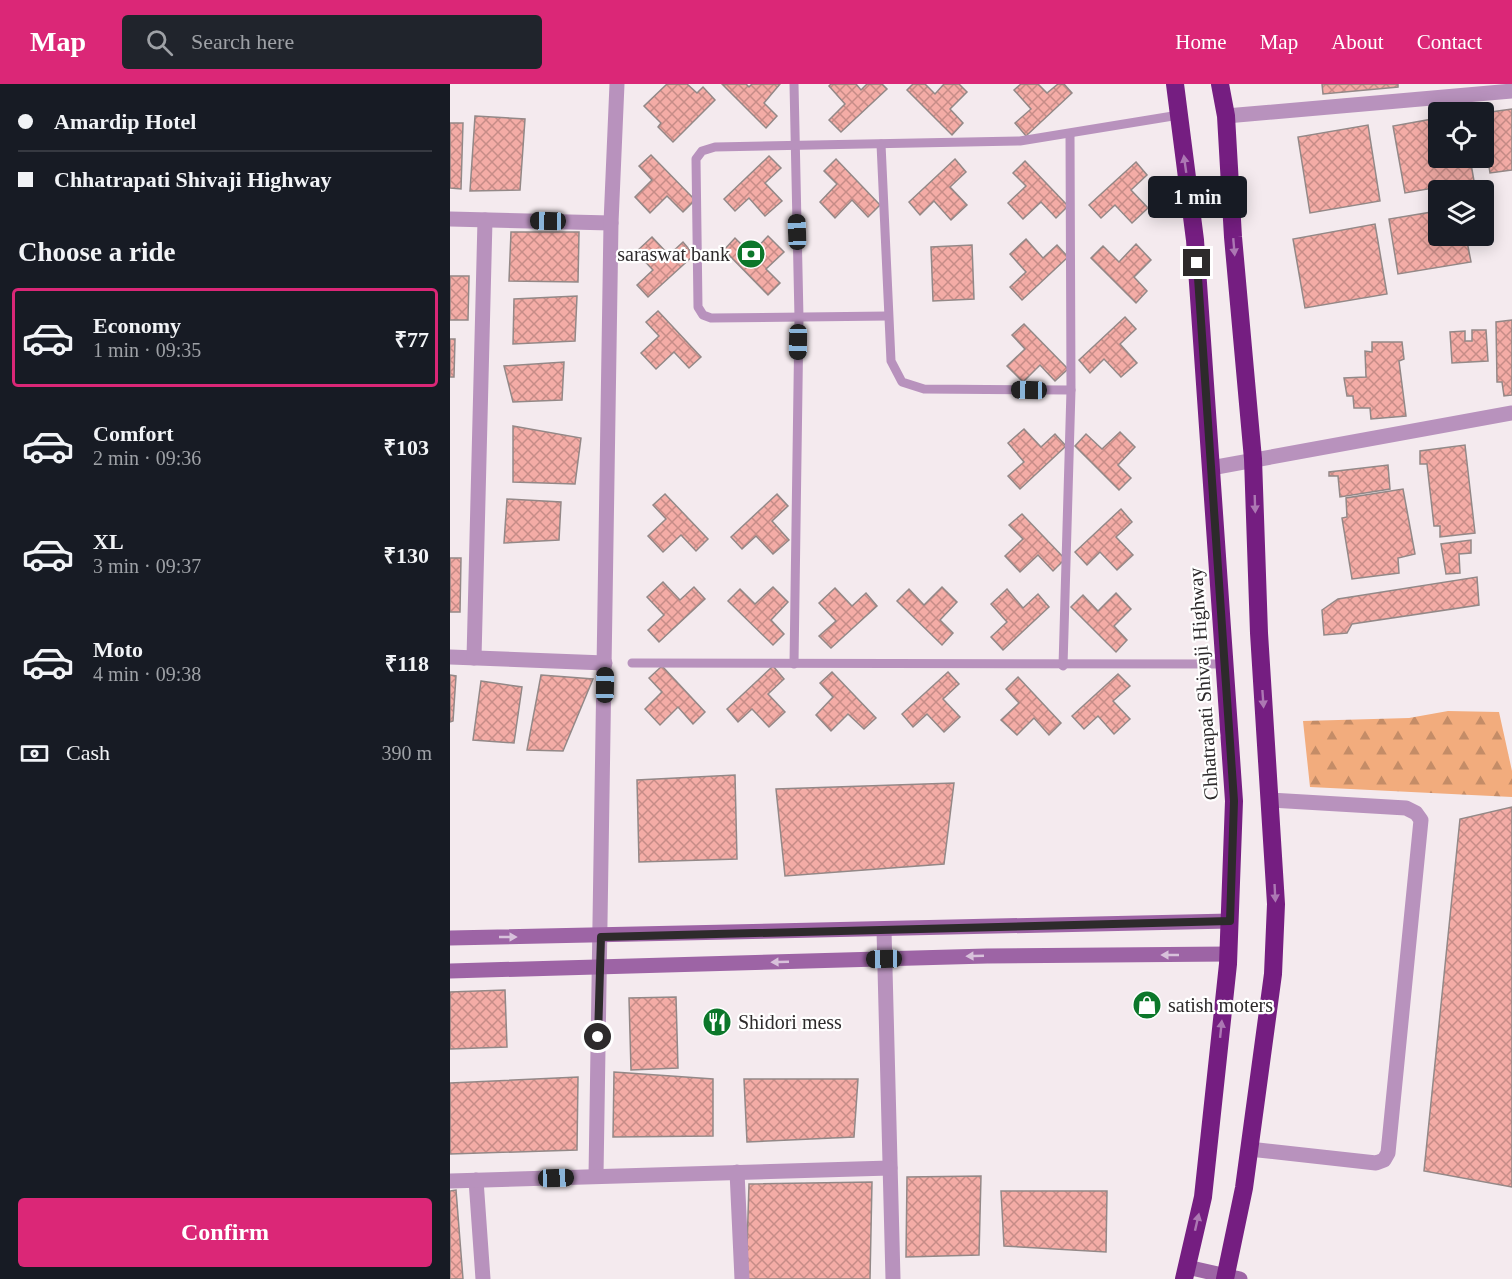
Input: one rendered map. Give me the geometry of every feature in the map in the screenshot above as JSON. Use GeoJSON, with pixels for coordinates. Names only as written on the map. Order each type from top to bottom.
{"type":"FeatureCollection","features":[{"type":"Feature","properties":{"kind":"highway","name":"Chhatrapati Shivaji Highway"},"geometry":{"type":"LineString","coordinates":[[1175,84],[1195,240],[1234,801],[1229,954],[1203,1197],[1185,1273]]}},
{"type":"Feature","properties":{"kind":"highway"},"geometry":{"type":"LineString","coordinates":[[1220,84],[1226,116],[1233,237],[1253,459],[1259,633],[1276,904],[1273,974],[1230,1278]]}},
{"type":"Feature","properties":{"kind":"street"},"geometry":{"type":"LineString","coordinates":[[596,1176],[611,222],[616,84]]}},
{"type":"Feature","properties":{"kind":"street"},"geometry":{"type":"LineString","coordinates":[[1226,116],[1512,91]]}},
{"type":"Feature","properties":{"kind":"street"},"geometry":{"type":"LineString","coordinates":[[450,219],[611,222]]}},
{"type":"Feature","properties":{"kind":"street"},"geometry":{"type":"LineString","coordinates":[[474,658],[486,220]]}},
{"type":"Feature","properties":{"kind":"street"},"geometry":{"type":"LineString","coordinates":[[1211,468],[1512,413]]}},
{"type":"Feature","properties":{"kind":"street"},"geometry":{"type":"LineString","coordinates":[[450,657],[605,663]]}},
{"type":"Feature","properties":{"kind":"street"},"geometry":{"type":"LineString","coordinates":[[1249,1149],[1376,1163],[1384,1160],[1388,1154],[1421,820],[1416,813],[1406,808],[1270,800]]}},
{"type":"Feature","properties":{"kind":"street"},"geometry":{"type":"LineString","coordinates":[[450,938],[601,937],[1230,921]]}},
{"type":"Feature","properties":{"kind":"street"},"geometry":{"type":"LineString","coordinates":[[884,930],[893,1279]]}},
{"type":"Feature","properties":{"kind":"street"},"geometry":{"type":"LineString","coordinates":[[450,971],[884,959],[1229,954]]}},
{"type":"Feature","properties":{"kind":"street"},"geometry":{"type":"LineString","coordinates":[[450,1181],[890,1168]]}},
{"type":"Feature","properties":{"kind":"street"},"geometry":{"type":"LineString","coordinates":[[737,1172],[742,1279]]}},
{"type":"Feature","properties":{"kind":"street"},"geometry":{"type":"LineString","coordinates":[[476,1180],[483,1279]]}},
{"type":"Feature","properties":{"kind":"street"},"geometry":{"type":"LineString","coordinates":[[1185,1273],[1230,1278]]}},
{"type":"Feature","properties":{"kind":"lane"},"geometry":{"type":"LineString","coordinates":[[794,84],[799,318],[794,664]]}},
{"type":"Feature","properties":{"kind":"lane"},"geometry":{"type":"LineString","coordinates":[[888,316],[711,318],[703,315],[698,307],[696,159],[702,151],[715,147],[1020,141],[1179,116]]}},
{"type":"Feature","properties":{"kind":"lane"},"geometry":{"type":"LineString","coordinates":[[1063,666],[1071,390],[1070,134]]}},
{"type":"Feature","properties":{"kind":"lane"},"geometry":{"type":"LineString","coordinates":[[881,144],[891,361],[902,382],[911,387],[924,389],[1071,390]]}},
{"type":"Feature","properties":{"kind":"lane"},"geometry":{"type":"LineString","coordinates":[[632,663],[1063,666],[1225,664]]}},
{"type":"Feature","properties":{"kind":"green space"},"geometry":{"type":"Polygon","coordinates":[[[1448,711],[1499,712],[1512,771],[1512,797],[1310,787],[1303,721],[1409,718],[1448,711]]]}},
{"type":"Feature","properties":{"kind":"building"},"geometry":{"type":"Polygon","coordinates":[[[667,84],[687,84],[697,93],[703,87],[715,100],[673,142],[658,127],[661,123],[644,106],[667,84]]]}},
{"type":"Feature","properties":{"kind":"building"},"geometry":{"type":"Polygon","coordinates":[[[722,84],[746,84],[749,87],[752,84],[780,84],[764,103],[777,116],[766,128],[722,84]]]}},
{"type":"Feature","properties":{"kind":"building"},"geometry":{"type":"Polygon","coordinates":[[[831,84],[856,84],[861,90],[867,84],[882,84],[887,89],[841,132],[829,120],[845,104],[829,86],[831,84]]]}},
{"type":"Feature","properties":{"kind":"building"},"geometry":{"type":"Polygon","coordinates":[[[913,84],[925,84],[935,94],[944,84],[959,84],[967,92],[950,109],[963,123],[952,135],[907,90],[913,84]]]}},
{"type":"Feature","properties":{"kind":"building"},"geometry":{"type":"Polygon","coordinates":[[[1021,84],[1038,84],[1047,93],[1058,84],[1064,84],[1072,93],[1026,136],[1015,123],[1031,109],[1014,90],[1021,84]]]}},
{"type":"Feature","properties":{"kind":"building"},"geometry":{"type":"Polygon","coordinates":[[[1322,84],[1398,84],[1398,87],[1323,94],[1322,84]]]}},
{"type":"Feature","properties":{"kind":"building"},"geometry":{"type":"Polygon","coordinates":[[[1512,109],[1512,170],[1490,173],[1489,168],[1494,168],[1494,112],[1512,109]]]}},
{"type":"Feature","properties":{"kind":"building"},"geometry":{"type":"Polygon","coordinates":[[[475,116],[525,119],[520,190],[470,191],[475,116]]]}},
{"type":"Feature","properties":{"kind":"building"},"geometry":{"type":"Polygon","coordinates":[[[1428,120],[1428,168],[1472,168],[1474,180],[1428,180],[1428,189],[1405,193],[1393,126],[1428,120]]]}},
{"type":"Feature","properties":{"kind":"building"},"geometry":{"type":"Polygon","coordinates":[[[450,123],[463,123],[461,189],[450,188],[450,123]]]}},
{"type":"Feature","properties":{"kind":"building"},"geometry":{"type":"Polygon","coordinates":[[[1368,125],[1380,201],[1310,213],[1298,137],[1368,125]]]}},
{"type":"Feature","properties":{"kind":"building"},"geometry":{"type":"Polygon","coordinates":[[[651,155],[695,200],[683,212],[667,196],[650,213],[635,197],[652,180],[639,166],[651,155]]]}},
{"type":"Feature","properties":{"kind":"building"},"geometry":{"type":"Polygon","coordinates":[[[769,156],[781,168],[765,183],[782,201],[765,216],[749,198],[735,211],[724,199],[769,156]]]}},
{"type":"Feature","properties":{"kind":"building"},"geometry":{"type":"Polygon","coordinates":[[[836,159],[880,205],[868,217],[852,200],[835,218],[820,202],[837,184],[824,171],[836,159]]]}},
{"type":"Feature","properties":{"kind":"building"},"geometry":{"type":"Polygon","coordinates":[[[955,159],[966,172],[950,187],[967,205],[951,220],[934,201],[920,215],[909,202],[955,159]]]}},
{"type":"Feature","properties":{"kind":"building"},"geometry":{"type":"Polygon","coordinates":[[[1025,161],[1068,206],[1056,218],[1041,202],[1023,219],[1008,203],[1026,186],[1013,173],[1025,161]]]}},
{"type":"Feature","properties":{"kind":"building"},"geometry":{"type":"Polygon","coordinates":[[[1136,162],[1147,175],[1131,190],[1148,208],[1132,223],[1115,205],[1101,218],[1089,205],[1136,162]]]}},
{"type":"Feature","properties":{"kind":"building"},"geometry":{"type":"Polygon","coordinates":[[[1428,213],[1428,246],[1468,246],[1471,262],[1398,274],[1389,219],[1428,213]]]}},
{"type":"Feature","properties":{"kind":"building"},"geometry":{"type":"Polygon","coordinates":[[[1375,224],[1387,294],[1305,308],[1293,239],[1375,224]]]}},
{"type":"Feature","properties":{"kind":"building"},"geometry":{"type":"Polygon","coordinates":[[[511,232],[579,232],[578,282],[509,281],[511,232]]]}},
{"type":"Feature","properties":{"kind":"building"},"geometry":{"type":"Polygon","coordinates":[[[768,236],[784,252],[766,269],[780,283],[768,295],[724,250],[735,238],[751,254],[768,236]]]}},
{"type":"Feature","properties":{"kind":"building"},"geometry":{"type":"Polygon","coordinates":[[[652,237],[669,255],[683,242],[694,255],[648,297],[637,285],[653,270],[636,252],[652,237]]]}},
{"type":"Feature","properties":{"kind":"building"},"geometry":{"type":"Polygon","coordinates":[[[1026,239],[1043,258],[1057,245],[1068,257],[1022,300],[1010,287],[1026,272],[1010,254],[1026,239]]]}},
{"type":"Feature","properties":{"kind":"building"},"geometry":{"type":"Polygon","coordinates":[[[1136,244],[1151,260],[1134,277],[1147,291],[1136,303],[1091,258],[1103,246],[1119,262],[1136,244]]]}},
{"type":"Feature","properties":{"kind":"building"},"geometry":{"type":"Polygon","coordinates":[[[972,245],[974,299],[933,301],[931,247],[972,245]]]}},
{"type":"Feature","properties":{"kind":"building"},"geometry":{"type":"Polygon","coordinates":[[[450,276],[469,276],[468,320],[450,320],[450,276]]]}},
{"type":"Feature","properties":{"kind":"building"},"geometry":{"type":"Polygon","coordinates":[[[577,296],[575,341],[513,344],[514,299],[577,296]]]}},
{"type":"Feature","properties":{"kind":"building"},"geometry":{"type":"Polygon","coordinates":[[[658,311],[701,357],[689,368],[674,352],[656,369],[641,353],[659,336],[646,322],[658,311]]]}},
{"type":"Feature","properties":{"kind":"building"},"geometry":{"type":"Polygon","coordinates":[[[1125,317],[1136,329],[1120,344],[1137,363],[1121,377],[1104,359],[1090,373],[1079,360],[1125,317]]]}},
{"type":"Feature","properties":{"kind":"building"},"geometry":{"type":"Polygon","coordinates":[[[1512,320],[1512,395],[1504,396],[1502,382],[1497,382],[1496,322],[1512,320]]]}},
{"type":"Feature","properties":{"kind":"building"},"geometry":{"type":"Polygon","coordinates":[[[1024,324],[1068,369],[1055,381],[1040,365],[1023,382],[1007,366],[1025,349],[1012,335],[1024,324]]]}},
{"type":"Feature","properties":{"kind":"building"},"geometry":{"type":"Polygon","coordinates":[[[1472,330],[1486,330],[1488,361],[1452,363],[1450,332],[1465,331],[1465,341],[1472,341],[1472,330]]]}},
{"type":"Feature","properties":{"kind":"building"},"geometry":{"type":"Polygon","coordinates":[[[450,339],[455,339],[454,377],[450,377],[450,339]]]}},
{"type":"Feature","properties":{"kind":"building"},"geometry":{"type":"Polygon","coordinates":[[[1372,342],[1402,342],[1404,359],[1399,361],[1406,416],[1371,419],[1370,408],[1354,408],[1353,396],[1347,396],[1344,378],[1366,377],[1365,351],[1372,352],[1372,342]]]}},
{"type":"Feature","properties":{"kind":"building"},"geometry":{"type":"Polygon","coordinates":[[[564,362],[562,400],[513,402],[504,366],[564,362]]]}},
{"type":"Feature","properties":{"kind":"building"},"geometry":{"type":"Polygon","coordinates":[[[513,426],[581,438],[575,484],[513,482],[513,426]]]}},
{"type":"Feature","properties":{"kind":"building"},"geometry":{"type":"Polygon","coordinates":[[[1024,429],[1041,447],[1055,434],[1066,446],[1020,489],[1008,476],[1024,462],[1008,443],[1024,429]]]}},
{"type":"Feature","properties":{"kind":"building"},"geometry":{"type":"Polygon","coordinates":[[[1120,432],[1135,447],[1118,465],[1131,478],[1119,490],[1075,446],[1086,434],[1102,449],[1120,432]]]}},
{"type":"Feature","properties":{"kind":"building"},"geometry":{"type":"Polygon","coordinates":[[[1465,445],[1475,533],[1440,537],[1440,526],[1434,526],[1427,464],[1420,464],[1420,451],[1465,445]]]}},
{"type":"Feature","properties":{"kind":"building"},"geometry":{"type":"Polygon","coordinates":[[[1388,465],[1390,489],[1340,497],[1338,476],[1329,476],[1329,472],[1388,465]]]}},
{"type":"Feature","properties":{"kind":"building"},"geometry":{"type":"Polygon","coordinates":[[[1403,489],[1415,554],[1398,558],[1399,573],[1352,579],[1342,518],[1347,517],[1346,498],[1403,489]]]}},
{"type":"Feature","properties":{"kind":"building"},"geometry":{"type":"Polygon","coordinates":[[[665,494],[708,539],[696,551],[681,535],[663,552],[648,536],[666,519],[653,505],[665,494]]]}},
{"type":"Feature","properties":{"kind":"building"},"geometry":{"type":"Polygon","coordinates":[[[777,494],[788,506],[772,521],[789,540],[773,554],[756,536],[742,549],[731,537],[777,494]]]}},
{"type":"Feature","properties":{"kind":"building"},"geometry":{"type":"Polygon","coordinates":[[[507,499],[561,502],[559,540],[504,543],[507,499]]]}},
{"type":"Feature","properties":{"kind":"building"},"geometry":{"type":"Polygon","coordinates":[[[1121,509],[1132,522],[1116,537],[1133,555],[1117,570],[1100,552],[1087,565],[1075,552],[1121,509]]]}},
{"type":"Feature","properties":{"kind":"building"},"geometry":{"type":"Polygon","coordinates":[[[1022,514],[1065,559],[1053,571],[1038,555],[1020,572],[1005,556],[1023,539],[1009,525],[1022,514]]]}},
{"type":"Feature","properties":{"kind":"building"},"geometry":{"type":"Polygon","coordinates":[[[1471,540],[1471,553],[1459,554],[1460,573],[1446,574],[1441,544],[1471,540]]]}},
{"type":"Feature","properties":{"kind":"building"},"geometry":{"type":"Polygon","coordinates":[[[450,558],[461,558],[460,612],[450,612],[450,558]]]}},
{"type":"Feature","properties":{"kind":"building"},"geometry":{"type":"Polygon","coordinates":[[[1477,577],[1479,605],[1352,624],[1347,633],[1324,635],[1322,610],[1338,599],[1477,577]]]}},
{"type":"Feature","properties":{"kind":"building"},"geometry":{"type":"Polygon","coordinates":[[[663,582],[680,600],[694,587],[705,599],[659,642],[648,630],[664,615],[647,597],[663,582]]]}},
{"type":"Feature","properties":{"kind":"building"},"geometry":{"type":"Polygon","coordinates":[[[773,587],[788,602],[771,620],[784,634],[773,645],[728,601],[740,589],[755,604],[773,587]]]}},
{"type":"Feature","properties":{"kind":"building"},"geometry":{"type":"Polygon","coordinates":[[[942,587],[957,602],[940,620],[953,633],[942,645],[897,601],[909,589],[924,605],[942,587]]]}},
{"type":"Feature","properties":{"kind":"building"},"geometry":{"type":"Polygon","coordinates":[[[835,588],[852,606],[866,593],[877,606],[831,648],[819,636],[836,621],[819,603],[835,588]]]}},
{"type":"Feature","properties":{"kind":"building"},"geometry":{"type":"Polygon","coordinates":[[[1007,589],[1023,608],[1038,594],[1049,607],[1003,650],[991,637],[1007,622],[991,604],[1007,589]]]}},
{"type":"Feature","properties":{"kind":"building"},"geometry":{"type":"Polygon","coordinates":[[[1116,593],[1131,609],[1114,626],[1127,640],[1116,652],[1071,607],[1083,595],[1098,611],[1116,593]]]}},
{"type":"Feature","properties":{"kind":"building"},"geometry":{"type":"Polygon","coordinates":[[[662,666],[705,712],[693,724],[678,707],[660,725],[645,709],[662,692],[649,678],[662,666]]]}},
{"type":"Feature","properties":{"kind":"building"},"geometry":{"type":"Polygon","coordinates":[[[773,666],[784,679],[768,694],[785,712],[769,727],[752,709],[738,722],[727,709],[773,666]]]}},
{"type":"Feature","properties":{"kind":"building"},"geometry":{"type":"Polygon","coordinates":[[[832,672],[876,718],[864,729],[848,714],[831,731],[816,715],[833,697],[820,683],[832,672]]]}},
{"type":"Feature","properties":{"kind":"building"},"geometry":{"type":"Polygon","coordinates":[[[948,672],[959,684],[943,699],[960,717],[944,732],[927,714],[913,727],[902,714],[948,672]]]}},
{"type":"Feature","properties":{"kind":"building"},"geometry":{"type":"Polygon","coordinates":[[[1118,674],[1130,686],[1113,701],[1130,719],[1114,734],[1098,716],[1084,729],[1072,716],[1118,674]]]}},
{"type":"Feature","properties":{"kind":"building"},"geometry":{"type":"Polygon","coordinates":[[[450,675],[456,676],[453,721],[450,722],[450,675]]]}},
{"type":"Feature","properties":{"kind":"building"},"geometry":{"type":"Polygon","coordinates":[[[541,675],[593,679],[563,751],[527,750],[541,675]]]}},
{"type":"Feature","properties":{"kind":"building"},"geometry":{"type":"Polygon","coordinates":[[[1018,677],[1061,723],[1049,735],[1034,718],[1017,735],[1001,720],[1019,703],[1006,689],[1018,677]]]}},
{"type":"Feature","properties":{"kind":"building"},"geometry":{"type":"Polygon","coordinates":[[[481,681],[522,687],[514,743],[473,740],[481,681]]]}},
{"type":"Feature","properties":{"kind":"building"},"geometry":{"type":"Polygon","coordinates":[[[735,775],[737,859],[639,862],[637,780],[735,775]]]}},
{"type":"Feature","properties":{"kind":"building"},"geometry":{"type":"Polygon","coordinates":[[[954,783],[944,864],[785,876],[776,789],[954,783]]]}},
{"type":"Feature","properties":{"kind":"building"},"geometry":{"type":"Polygon","coordinates":[[[1512,807],[1512,1187],[1424,1171],[1460,819],[1512,807]]]}},
{"type":"Feature","properties":{"kind":"building"},"geometry":{"type":"Polygon","coordinates":[[[505,990],[507,1047],[450,1049],[450,992],[505,990]]]}},
{"type":"Feature","properties":{"kind":"building"},"geometry":{"type":"Polygon","coordinates":[[[676,997],[678,1068],[631,1070],[629,998],[676,997]]]}},
{"type":"Feature","properties":{"kind":"building"},"geometry":{"type":"Polygon","coordinates":[[[614,1072],[713,1079],[713,1136],[613,1137],[614,1072]]]}},
{"type":"Feature","properties":{"kind":"building"},"geometry":{"type":"Polygon","coordinates":[[[578,1077],[577,1150],[450,1154],[450,1083],[578,1077]]]}},
{"type":"Feature","properties":{"kind":"building"},"geometry":{"type":"Polygon","coordinates":[[[744,1079],[858,1079],[854,1137],[747,1142],[744,1079]]]}},
{"type":"Feature","properties":{"kind":"building"},"geometry":{"type":"Polygon","coordinates":[[[981,1176],[979,1255],[906,1257],[907,1177],[981,1176]]]}},
{"type":"Feature","properties":{"kind":"building"},"geometry":{"type":"Polygon","coordinates":[[[872,1182],[870,1279],[746,1279],[749,1184],[872,1182]]]}},
{"type":"Feature","properties":{"kind":"building"},"geometry":{"type":"Polygon","coordinates":[[[456,1190],[463,1279],[450,1279],[450,1191],[456,1190]]]}},
{"type":"Feature","properties":{"kind":"building"},"geometry":{"type":"Polygon","coordinates":[[[1001,1191],[1107,1191],[1106,1252],[1004,1246],[1001,1191]]]}},
{"type":"Feature","properties":{"kind":"place","name":"saraswat bank"},"geometry":{"type":"Point","coordinates":[751,254]}},
{"type":"Feature","properties":{"kind":"place","name":"satish moters"},"geometry":{"type":"Point","coordinates":[1147,1005]}},
{"type":"Feature","properties":{"kind":"place","name":"Shidori mess"},"geometry":{"type":"Point","coordinates":[717,1022]}},
{"type":"Feature","properties":{"kind":"route"},"geometry":{"type":"LineString","coordinates":[[598,1037],[601,937],[1230,921],[1234,801],[1197,263]]}}]}
